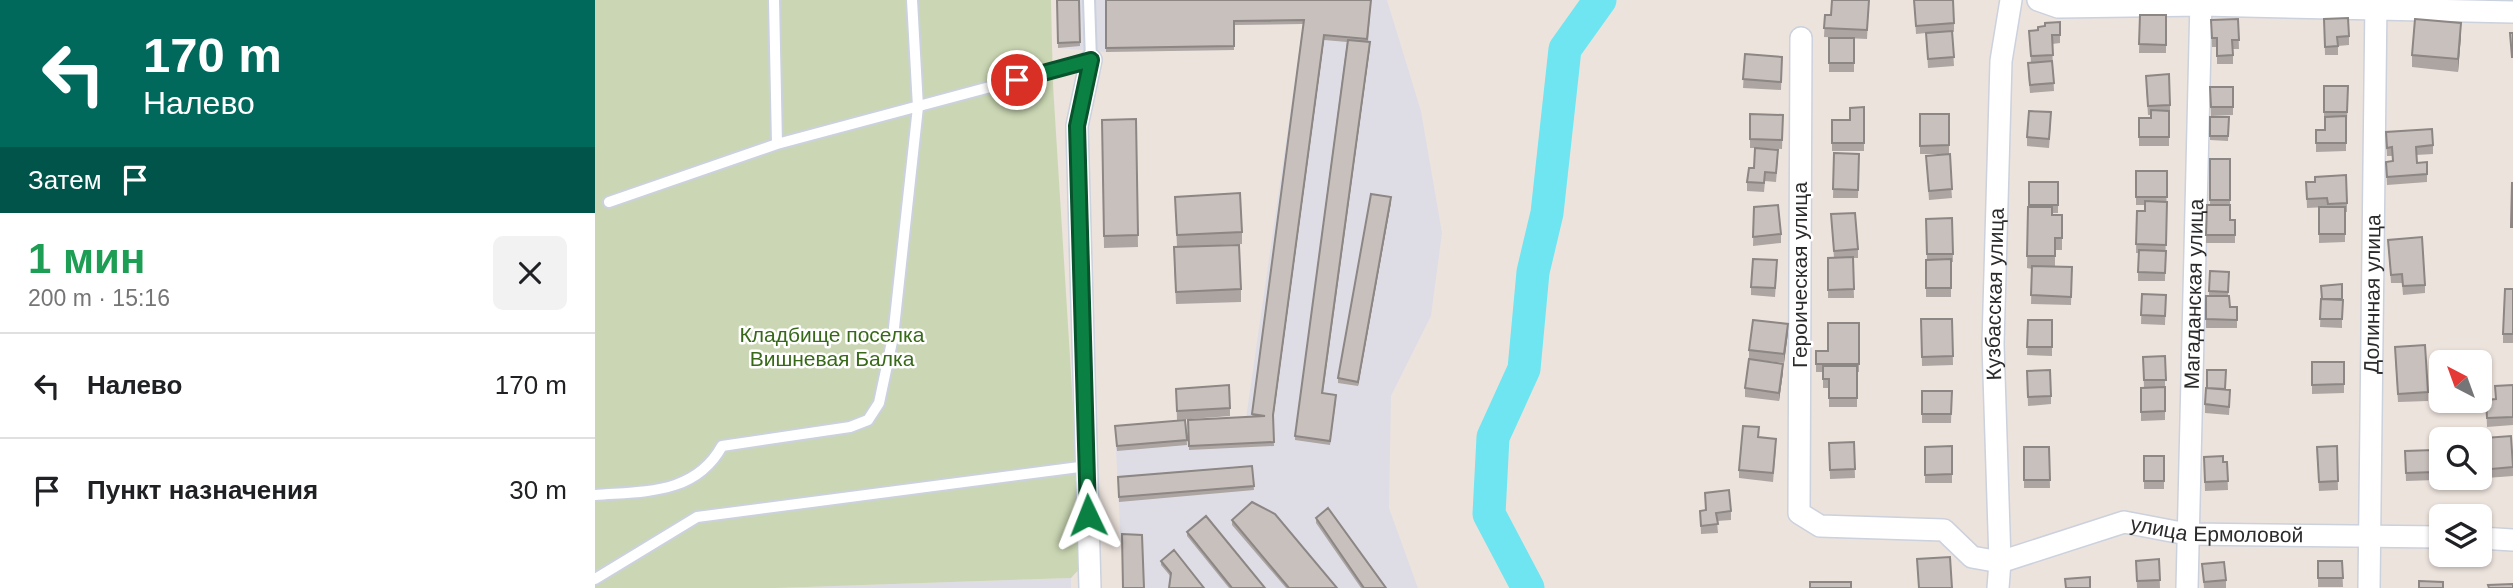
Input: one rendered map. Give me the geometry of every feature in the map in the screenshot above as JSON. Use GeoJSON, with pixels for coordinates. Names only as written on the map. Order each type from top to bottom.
{"type":"FeatureCollection","features":[{"type":"Feature","properties":{"kind":"street","name":"Кузбасская улица"},"geometry":{"type":"LineString","coordinates":[[1998,588],[2000,562],[1993,344],[2001,61],[2011,0]]}},
{"type":"Feature","properties":{"kind":"street"},"geometry":{"type":"LineString","coordinates":[[2038,0],[2058,8],[2201,2],[2376,5],[2513,12]]}},
{"type":"Feature","properties":{"kind":"street","name":"Магаданская улица"},"geometry":{"type":"LineString","coordinates":[[2187,588],[2201,2]]}},
{"type":"Feature","properties":{"kind":"street","name":"Долинная улица"},"geometry":{"type":"LineString","coordinates":[[2368,588],[2376,5]]}},
{"type":"Feature","properties":{"kind":"street","name":"Героическая улица"},"geometry":{"type":"LineString","coordinates":[[1801,38],[1799,513],[1820,526],[1944,530],[1972,557],[2000,562]]}},
{"type":"Feature","properties":{"kind":"street"},"geometry":{"type":"LineString","coordinates":[[1090,588],[1077,126],[1091,60]]}},
{"type":"Feature","properties":{"kind":"street","name":"улица Ермоловой"},"geometry":{"type":"LineString","coordinates":[[2000,562],[2124,522],[2187,534],[2429,537]]}},
{"type":"Feature","properties":{"kind":"street"},"geometry":{"type":"LineString","coordinates":[[2492,539],[2513,540]]}},
{"type":"Feature","properties":{"kind":"lane"},"geometry":{"type":"LineString","coordinates":[[774,0],[777,144]]}},
{"type":"Feature","properties":{"kind":"lane"},"geometry":{"type":"LineString","coordinates":[[595,495],[665,490],[691,481],[713,463],[722,446],[850,427],[867,420],[879,403],[893,337],[918,107],[912,0]]}},
{"type":"Feature","properties":{"kind":"lane"},"geometry":{"type":"LineString","coordinates":[[609,202],[777,144],[1091,60],[1089,0]]}},
{"type":"Feature","properties":{"kind":"lane"},"geometry":{"type":"LineString","coordinates":[[595,579],[697,517],[1087,466]]}},
{"type":"Feature","properties":{"kind":"shaded area"},"geometry":{"type":"Polygon","coordinates":[[[1057,0],[1387,0],[1421,111],[1442,233],[1431,316],[1391,396],[1389,508],[1418,588],[1123,588],[1115,431],[1246,418],[1303,24],[1234,25],[1234,50],[1106,52],[1058,48],[1057,0]]]}},
{"type":"Feature","properties":{"kind":"shaded area"},"geometry":{"type":"Polygon","coordinates":[[[1071,578],[1071,588],[776,588],[1071,578]]]}},
{"type":"Feature","properties":{"kind":"green space","name":"Кладбище поселка Вишневая Балка"},"geometry":{"type":"Polygon","coordinates":[[[595,0],[1051,0],[1053,85],[1083,565],[1071,578],[776,588],[595,588],[595,0]]]}},
{"type":"Feature","properties":{"kind":"building"},"geometry":{"type":"Polygon","coordinates":[[[1057,0],[1079,0],[1080,42],[1058,43],[1057,0]]]}},
{"type":"Feature","properties":{"kind":"building"},"geometry":{"type":"Polygon","coordinates":[[[1106,0],[1371,0],[1367,39],[1324,35],[1273,415],[1274,442],[1189,446],[1188,420],[1265,416],[1252,414],[1304,20],[1234,21],[1234,46],[1106,48],[1106,0]]]}},
{"type":"Feature","properties":{"kind":"building"},"geometry":{"type":"Polygon","coordinates":[[[1832,0],[1869,0],[1867,30],[1824,28],[1825,15],[1831,15],[1832,0]]]}},
{"type":"Feature","properties":{"kind":"building"},"geometry":{"type":"Polygon","coordinates":[[[1914,0],[1953,0],[1954,23],[1916,26],[1914,0]]]}},
{"type":"Feature","properties":{"kind":"building"},"geometry":{"type":"Polygon","coordinates":[[[2140,15],[2166,15],[2166,45],[2139,44],[2140,15]]]}},
{"type":"Feature","properties":{"kind":"building"},"geometry":{"type":"Polygon","coordinates":[[[2348,18],[2349,36],[2337,37],[2338,46],[2325,47],[2324,19],[2348,18]]]}},
{"type":"Feature","properties":{"kind":"building"},"geometry":{"type":"Polygon","coordinates":[[[2238,19],[2239,40],[2232,40],[2233,55],[2217,56],[2217,38],[2212,38],[2211,20],[2238,19]]]}},
{"type":"Feature","properties":{"kind":"building"},"geometry":{"type":"Polygon","coordinates":[[[2415,19],[2461,23],[2458,59],[2412,55],[2415,19]]]}},
{"type":"Feature","properties":{"kind":"building"},"geometry":{"type":"Polygon","coordinates":[[[2060,22],[2060,35],[2052,35],[2053,55],[2031,56],[2029,31],[2038,30],[2038,27],[2045,26],[2045,23],[2060,22]]]}},
{"type":"Feature","properties":{"kind":"building"},"geometry":{"type":"Polygon","coordinates":[[[1952,31],[1954,57],[1928,59],[1926,33],[1952,31]]]}},
{"type":"Feature","properties":{"kind":"building"},"geometry":{"type":"Polygon","coordinates":[[[2510,33],[2513,33],[2513,57],[2512,57],[2510,33]]]}},
{"type":"Feature","properties":{"kind":"building"},"geometry":{"type":"Polygon","coordinates":[[[1829,38],[1854,38],[1854,63],[1829,63],[1829,38]]]}},
{"type":"Feature","properties":{"kind":"building"},"geometry":{"type":"Polygon","coordinates":[[[1348,40],[1370,42],[1322,393],[1336,395],[1330,441],[1295,436],[1348,40]]]}},
{"type":"Feature","properties":{"kind":"building"},"geometry":{"type":"Polygon","coordinates":[[[1745,54],[1782,57],[1781,82],[1743,79],[1745,54]]]}},
{"type":"Feature","properties":{"kind":"building"},"geometry":{"type":"Polygon","coordinates":[[[2052,61],[2054,83],[2030,85],[2028,63],[2052,61]]]}},
{"type":"Feature","properties":{"kind":"building"},"geometry":{"type":"Polygon","coordinates":[[[2169,74],[2170,105],[2148,106],[2146,76],[2169,74]]]}},
{"type":"Feature","properties":{"kind":"building"},"geometry":{"type":"Polygon","coordinates":[[[2324,86],[2348,86],[2347,112],[2324,112],[2324,86]]]}},
{"type":"Feature","properties":{"kind":"building"},"geometry":{"type":"Polygon","coordinates":[[[2210,87],[2233,87],[2233,107],[2211,107],[2210,87]]]}},
{"type":"Feature","properties":{"kind":"building"},"geometry":{"type":"Polygon","coordinates":[[[1864,107],[1864,143],[1832,143],[1832,120],[1850,120],[1850,108],[1864,107]]]}},
{"type":"Feature","properties":{"kind":"building"},"geometry":{"type":"Polygon","coordinates":[[[2151,110],[2169,111],[2169,137],[2139,137],[2139,118],[2151,118],[2151,110]]]}},
{"type":"Feature","properties":{"kind":"building"},"geometry":{"type":"Polygon","coordinates":[[[2029,111],[2051,112],[2049,139],[2027,137],[2029,111]]]}},
{"type":"Feature","properties":{"kind":"building"},"geometry":{"type":"Polygon","coordinates":[[[1750,114],[1783,115],[1782,140],[1750,139],[1750,114]]]}},
{"type":"Feature","properties":{"kind":"building"},"geometry":{"type":"Polygon","coordinates":[[[1920,114],[1949,114],[1949,145],[1920,146],[1920,114]]]}},
{"type":"Feature","properties":{"kind":"building"},"geometry":{"type":"Polygon","coordinates":[[[2346,116],[2346,143],[2316,143],[2316,130],[2325,130],[2325,117],[2346,116]]]}},
{"type":"Feature","properties":{"kind":"building"},"geometry":{"type":"Polygon","coordinates":[[[2210,117],[2229,117],[2228,136],[2210,136],[2210,117]]]}},
{"type":"Feature","properties":{"kind":"building"},"geometry":{"type":"Polygon","coordinates":[[[1136,119],[1138,235],[1104,236],[1102,120],[1136,119]]]}},
{"type":"Feature","properties":{"kind":"building"},"geometry":{"type":"Polygon","coordinates":[[[2432,129],[2433,145],[2416,147],[2417,163],[2427,162],[2427,174],[2387,177],[2386,162],[2393,161],[2392,147],[2387,148],[2386,132],[2432,129]]]}},
{"type":"Feature","properties":{"kind":"building"},"geometry":{"type":"Polygon","coordinates":[[[1755,148],[1778,150],[1776,173],[1765,172],[1764,183],[1747,182],[1749,168],[1754,168],[1755,148]]]}},
{"type":"Feature","properties":{"kind":"building"},"geometry":{"type":"Polygon","coordinates":[[[1834,153],[1859,154],[1858,190],[1833,189],[1834,153]]]}},
{"type":"Feature","properties":{"kind":"building"},"geometry":{"type":"Polygon","coordinates":[[[1950,154],[1952,189],[1929,191],[1926,156],[1950,154]]]}},
{"type":"Feature","properties":{"kind":"building"},"geometry":{"type":"Polygon","coordinates":[[[2210,159],[2230,159],[2230,200],[2210,200],[2210,159]]]}},
{"type":"Feature","properties":{"kind":"building"},"geometry":{"type":"Polygon","coordinates":[[[2136,171],[2167,171],[2167,197],[2136,197],[2136,171]]]}},
{"type":"Feature","properties":{"kind":"building"},"geometry":{"type":"Polygon","coordinates":[[[2346,175],[2347,203],[2328,204],[2327,198],[2307,199],[2306,182],[2315,182],[2315,177],[2346,175]]]}},
{"type":"Feature","properties":{"kind":"building"},"geometry":{"type":"Polygon","coordinates":[[[2029,182],[2058,182],[2058,205],[2029,205],[2029,182]]]}},
{"type":"Feature","properties":{"kind":"building"},"geometry":{"type":"Polygon","coordinates":[[[2512,183],[2513,227],[2511,227],[2512,183]]]}},
{"type":"Feature","properties":{"kind":"building"},"geometry":{"type":"Polygon","coordinates":[[[1240,193],[1242,232],[1177,235],[1175,197],[1240,193]]]}},
{"type":"Feature","properties":{"kind":"building"},"geometry":{"type":"Polygon","coordinates":[[[1371,194],[1391,197],[1358,382],[1338,378],[1371,194]]]}},
{"type":"Feature","properties":{"kind":"building"},"geometry":{"type":"Polygon","coordinates":[[[2145,201],[2167,202],[2166,245],[2136,244],[2137,211],[2145,211],[2145,201]]]}},
{"type":"Feature","properties":{"kind":"building"},"geometry":{"type":"Polygon","coordinates":[[[1778,205],[1781,234],[1753,237],[1754,207],[1778,205]]]}},
{"type":"Feature","properties":{"kind":"building"},"geometry":{"type":"Polygon","coordinates":[[[2207,205],[2230,205],[2230,220],[2235,220],[2235,235],[2206,235],[2207,205]]]}},
{"type":"Feature","properties":{"kind":"building"},"geometry":{"type":"Polygon","coordinates":[[[2028,207],[2052,207],[2052,215],[2062,215],[2062,238],[2055,238],[2055,256],[2027,256],[2028,207]]]}},
{"type":"Feature","properties":{"kind":"building"},"geometry":{"type":"Polygon","coordinates":[[[2319,207],[2345,207],[2345,234],[2319,234],[2319,207]]]}},
{"type":"Feature","properties":{"kind":"building"},"geometry":{"type":"Polygon","coordinates":[[[1855,213],[1858,249],[1834,251],[1831,214],[1855,213]]]}},
{"type":"Feature","properties":{"kind":"building"},"geometry":{"type":"Polygon","coordinates":[[[1952,218],[1953,254],[1927,254],[1926,219],[1952,218]]]}},
{"type":"Feature","properties":{"kind":"building"},"geometry":{"type":"Polygon","coordinates":[[[2422,237],[2425,285],[2403,286],[2402,274],[2391,275],[2388,240],[2422,237]]]}},
{"type":"Feature","properties":{"kind":"building"},"geometry":{"type":"Polygon","coordinates":[[[1239,245],[1241,289],[1176,292],[1174,247],[1239,245]]]}},
{"type":"Feature","properties":{"kind":"building"},"geometry":{"type":"Polygon","coordinates":[[[2139,250],[2166,251],[2165,273],[2138,272],[2139,250]]]}},
{"type":"Feature","properties":{"kind":"building"},"geometry":{"type":"Polygon","coordinates":[[[1853,257],[1854,289],[1828,290],[1828,258],[1853,257]]]}},
{"type":"Feature","properties":{"kind":"building"},"geometry":{"type":"Polygon","coordinates":[[[1753,259],[1777,260],[1775,288],[1751,287],[1753,259]]]}},
{"type":"Feature","properties":{"kind":"building"},"geometry":{"type":"Polygon","coordinates":[[[1951,259],[1951,288],[1926,288],[1926,260],[1951,259]]]}},
{"type":"Feature","properties":{"kind":"building"},"geometry":{"type":"Polygon","coordinates":[[[2032,266],[2072,267],[2071,297],[2031,295],[2032,266]]]}},
{"type":"Feature","properties":{"kind":"building"},"geometry":{"type":"Polygon","coordinates":[[[2210,271],[2229,272],[2228,292],[2209,291],[2210,271]]]}},
{"type":"Feature","properties":{"kind":"building"},"geometry":{"type":"Polygon","coordinates":[[[2342,284],[2342,299],[2322,299],[2321,286],[2342,284]]]}},
{"type":"Feature","properties":{"kind":"building"},"geometry":{"type":"Polygon","coordinates":[[[2505,289],[2513,289],[2513,334],[2503,334],[2505,289]]]}},
{"type":"Feature","properties":{"kind":"building"},"geometry":{"type":"Polygon","coordinates":[[[2142,294],[2166,295],[2165,316],[2141,315],[2142,294]]]}},
{"type":"Feature","properties":{"kind":"building"},"geometry":{"type":"Polygon","coordinates":[[[2206,296],[2229,296],[2230,307],[2237,307],[2237,320],[2206,319],[2206,296]]]}},
{"type":"Feature","properties":{"kind":"building"},"geometry":{"type":"Polygon","coordinates":[[[2321,299],[2343,300],[2342,319],[2320,319],[2321,299]]]}},
{"type":"Feature","properties":{"kind":"building"},"geometry":{"type":"Polygon","coordinates":[[[1921,319],[1952,319],[1953,356],[1922,357],[1921,319]]]}},
{"type":"Feature","properties":{"kind":"building"},"geometry":{"type":"Polygon","coordinates":[[[1753,320],[1788,324],[1784,354],[1749,350],[1753,320]]]}},
{"type":"Feature","properties":{"kind":"building"},"geometry":{"type":"Polygon","coordinates":[[[2028,320],[2052,320],[2052,347],[2027,347],[2028,320]]]}},
{"type":"Feature","properties":{"kind":"building"},"geometry":{"type":"Polygon","coordinates":[[[1828,323],[1859,323],[1859,364],[1816,364],[1816,351],[1828,351],[1828,323]]]}},
{"type":"Feature","properties":{"kind":"building"},"geometry":{"type":"Polygon","coordinates":[[[2425,345],[2428,392],[2398,394],[2395,347],[2425,345]]]}},
{"type":"Feature","properties":{"kind":"building"},"geometry":{"type":"Polygon","coordinates":[[[2165,356],[2166,380],[2144,380],[2143,357],[2165,356]]]}},
{"type":"Feature","properties":{"kind":"building"},"geometry":{"type":"Polygon","coordinates":[[[1749,359],[1783,364],[1779,393],[1745,388],[1749,359]]]}},
{"type":"Feature","properties":{"kind":"building"},"geometry":{"type":"Polygon","coordinates":[[[2312,362],[2344,362],[2344,384],[2312,385],[2312,362]]]}},
{"type":"Feature","properties":{"kind":"building"},"geometry":{"type":"Polygon","coordinates":[[[1823,366],[1857,366],[1857,398],[1829,398],[1829,379],[1823,379],[1823,366]]]}},
{"type":"Feature","properties":{"kind":"building"},"geometry":{"type":"Polygon","coordinates":[[[2050,370],[2051,396],[2028,397],[2027,371],[2050,370]]]}},
{"type":"Feature","properties":{"kind":"building"},"geometry":{"type":"Polygon","coordinates":[[[2207,370],[2226,370],[2225,389],[2207,388],[2207,370]]]}},
{"type":"Feature","properties":{"kind":"building"},"geometry":{"type":"Polygon","coordinates":[[[1229,385],[1230,408],[1177,411],[1176,389],[1229,385]]]}},
{"type":"Feature","properties":{"kind":"building"},"geometry":{"type":"Polygon","coordinates":[[[2513,385],[2513,417],[2487,418],[2487,413],[2492,413],[2492,399],[2496,399],[2495,386],[2513,385]]]}},
{"type":"Feature","properties":{"kind":"building"},"geometry":{"type":"Polygon","coordinates":[[[2165,387],[2165,411],[2141,412],[2141,388],[2165,387]]]}},
{"type":"Feature","properties":{"kind":"building"},"geometry":{"type":"Polygon","coordinates":[[[2206,388],[2230,390],[2229,407],[2205,404],[2206,388]]]}},
{"type":"Feature","properties":{"kind":"building"},"geometry":{"type":"Polygon","coordinates":[[[1922,391],[1952,391],[1951,414],[1922,414],[1922,391]]]}},
{"type":"Feature","properties":{"kind":"building"},"geometry":{"type":"Polygon","coordinates":[[[1185,420],[1187,440],[1117,446],[1115,426],[1185,420]]]}},
{"type":"Feature","properties":{"kind":"building"},"geometry":{"type":"Polygon","coordinates":[[[1743,426],[1759,427],[1758,437],[1776,439],[1773,473],[1739,470],[1743,426]]]}},
{"type":"Feature","properties":{"kind":"building"},"geometry":{"type":"Polygon","coordinates":[[[2511,436],[2513,467],[2492,469],[2492,437],[2511,436]]]}},
{"type":"Feature","properties":{"kind":"building"},"geometry":{"type":"Polygon","coordinates":[[[1854,442],[1855,469],[1830,470],[1829,443],[1854,442]]]}},
{"type":"Feature","properties":{"kind":"building"},"geometry":{"type":"Polygon","coordinates":[[[1952,446],[1952,474],[1925,475],[1925,447],[1952,446]]]}},
{"type":"Feature","properties":{"kind":"building"},"geometry":{"type":"Polygon","coordinates":[[[2337,446],[2338,481],[2319,482],[2317,447],[2337,446]]]}},
{"type":"Feature","properties":{"kind":"building"},"geometry":{"type":"Polygon","coordinates":[[[2024,447],[2049,447],[2050,480],[2024,480],[2024,447]]]}},
{"type":"Feature","properties":{"kind":"building"},"geometry":{"type":"Polygon","coordinates":[[[2429,450],[2429,472],[2406,473],[2405,451],[2429,450]]]}},
{"type":"Feature","properties":{"kind":"building"},"geometry":{"type":"Polygon","coordinates":[[[2144,456],[2164,456],[2164,481],[2144,481],[2144,456]]]}},
{"type":"Feature","properties":{"kind":"building"},"geometry":{"type":"Polygon","coordinates":[[[2223,456],[2223,462],[2227,462],[2228,481],[2205,482],[2204,457],[2223,456]]]}},
{"type":"Feature","properties":{"kind":"building"},"geometry":{"type":"Polygon","coordinates":[[[1252,466],[1254,486],[1119,497],[1118,477],[1252,466]]]}},
{"type":"Feature","properties":{"kind":"building"},"geometry":{"type":"Polygon","coordinates":[[[1729,490],[1731,511],[1716,513],[1718,524],[1701,526],[1700,511],[1706,510],[1705,493],[1729,490]]]}},
{"type":"Feature","properties":{"kind":"building"},"geometry":{"type":"Polygon","coordinates":[[[1252,502],[1275,514],[1337,588],[1289,588],[1232,520],[1252,502]]]}},
{"type":"Feature","properties":{"kind":"building"},"geometry":{"type":"Polygon","coordinates":[[[1328,508],[1386,588],[1364,588],[1316,518],[1328,508]]]}},
{"type":"Feature","properties":{"kind":"building"},"geometry":{"type":"Polygon","coordinates":[[[1206,516],[1265,588],[1232,588],[1187,532],[1206,516]]]}},
{"type":"Feature","properties":{"kind":"building"},"geometry":{"type":"Polygon","coordinates":[[[1122,534],[1142,535],[1144,588],[1123,588],[1122,534]]]}},
{"type":"Feature","properties":{"kind":"building"},"geometry":{"type":"Polygon","coordinates":[[[1174,550],[1204,588],[1169,588],[1171,573],[1161,561],[1174,550]]]}},
{"type":"Feature","properties":{"kind":"building"},"geometry":{"type":"Polygon","coordinates":[[[1950,557],[1952,588],[1919,588],[1917,559],[1950,557]]]}},
{"type":"Feature","properties":{"kind":"building"},"geometry":{"type":"Polygon","coordinates":[[[2159,559],[2160,580],[2137,581],[2136,561],[2159,559]]]}},
{"type":"Feature","properties":{"kind":"building"},"geometry":{"type":"Polygon","coordinates":[[[2318,561],[2342,561],[2343,578],[2318,578],[2318,561]]]}},
{"type":"Feature","properties":{"kind":"building"},"geometry":{"type":"Polygon","coordinates":[[[2224,562],[2226,580],[2204,582],[2202,564],[2224,562]]]}},
{"type":"Feature","properties":{"kind":"building"},"geometry":{"type":"Polygon","coordinates":[[[2090,577],[2090,588],[2066,588],[2065,579],[2090,577]]]}},
{"type":"Feature","properties":{"kind":"building"},"geometry":{"type":"Polygon","coordinates":[[[2419,581],[2443,582],[2443,588],[2419,588],[2419,581]]]}},
{"type":"Feature","properties":{"kind":"building"},"geometry":{"type":"Polygon","coordinates":[[[1810,582],[1851,582],[1851,588],[1810,588],[1810,582]]]}},
{"type":"Feature","properties":{"kind":"building"},"geometry":{"type":"Polygon","coordinates":[[[2513,584],[2513,588],[2489,588],[2488,585],[2513,584]]]}},
{"type":"Feature","properties":{"kind":"waterway"},"geometry":{"type":"LineString","coordinates":[[1528,588],[1489,514],[1493,437],[1524,369],[1533,272],[1547,213],[1565,49],[1600,0]]}},
{"type":"Feature","properties":{"kind":"route"},"geometry":{"type":"LineString","coordinates":[[1017,80],[1091,60],[1077,126],[1088,515]]}}]}
